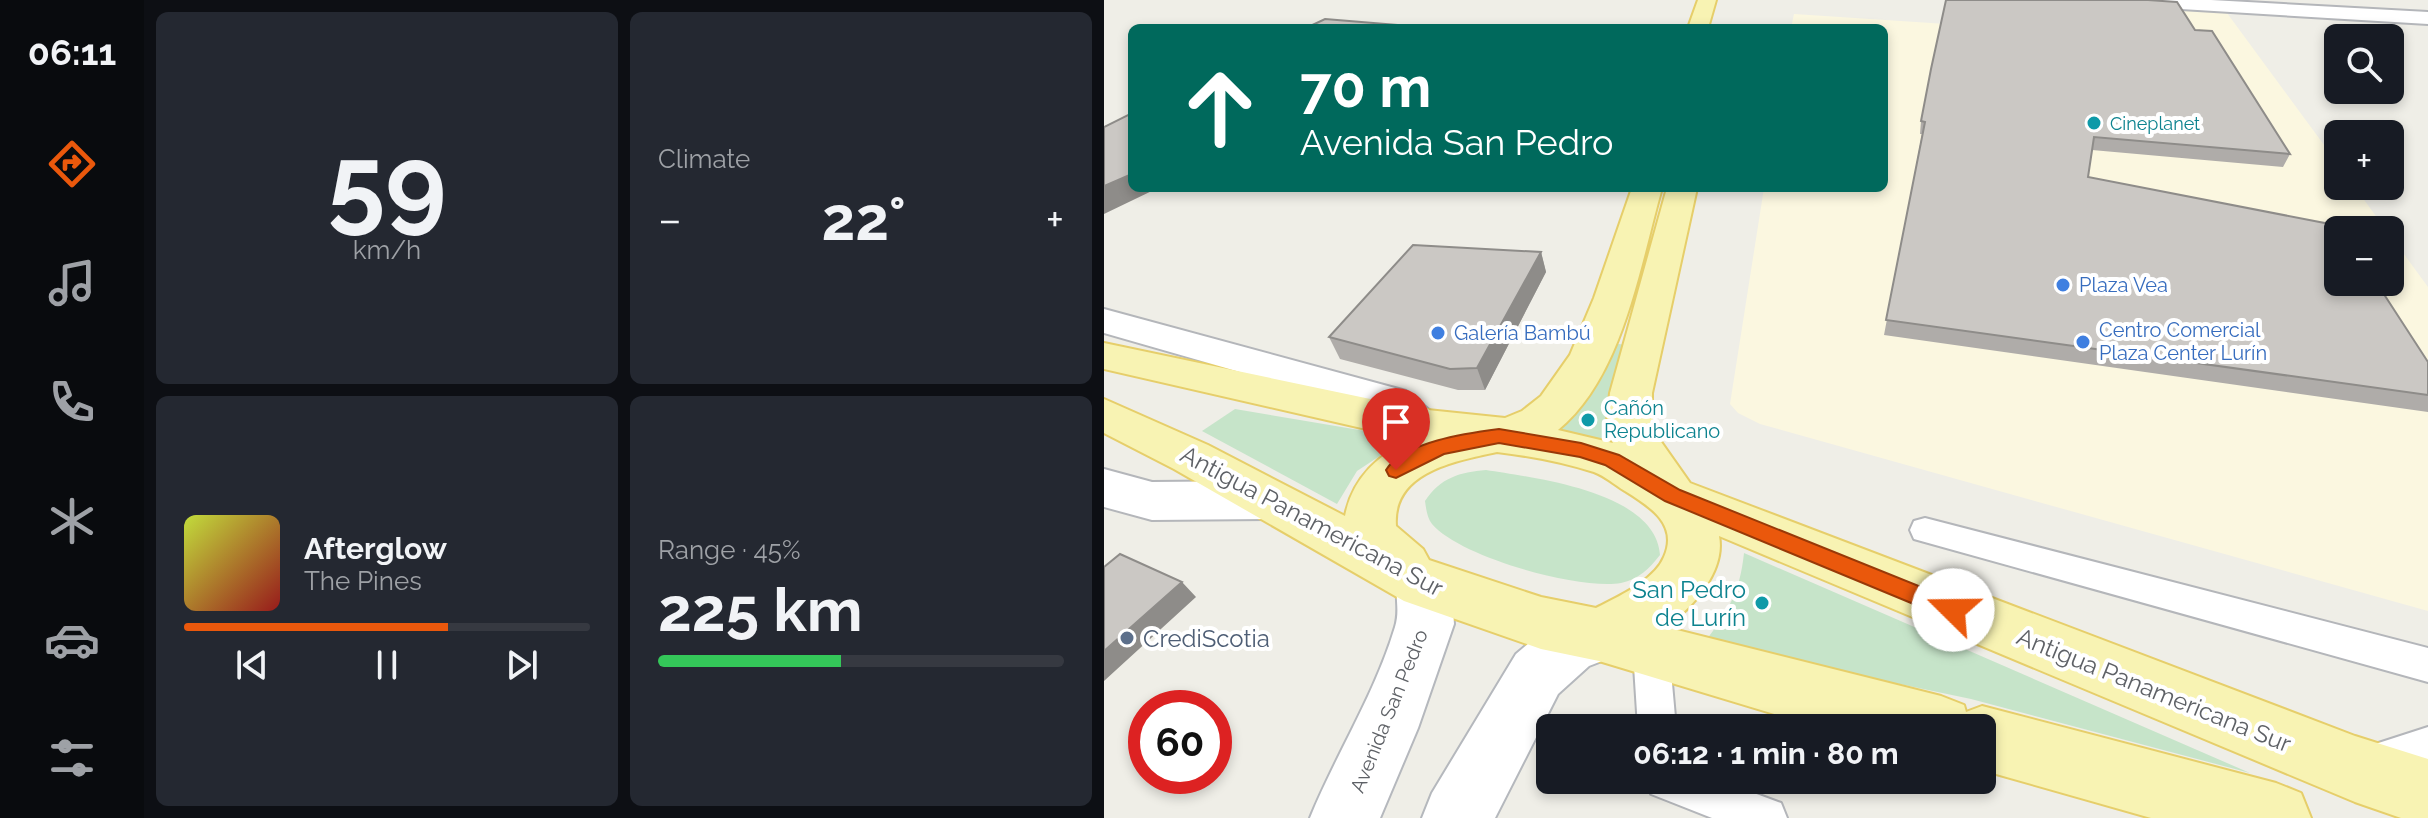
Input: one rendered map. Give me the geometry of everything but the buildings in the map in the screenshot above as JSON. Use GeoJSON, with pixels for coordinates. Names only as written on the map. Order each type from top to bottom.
{"type":"FeatureCollection","features":[{"type":"Feature","properties":{"kind":"main road"},"geometry":{"type":"LineString","coordinates":[[1699,24],[1707,0]]}},
{"type":"Feature","properties":{"kind":"main road"},"geometry":{"type":"LineString","coordinates":[[1423,584],[1373,536],[1370,520],[1377,494],[1396,470],[1414,458],[1466,440],[1499,436],[1531,426],[1549,413],[1577,384],[1600,330],[1646,192]]}},
{"type":"Feature","properties":{"kind":"main road"},"geometry":{"type":"LineString","coordinates":[[1625,643],[1659,599],[1689,568],[1695,537],[1690,522],[1629,431],[1631,393],[1681,192]]}},
{"type":"Feature","properties":{"kind":"main road","name":"Antigua Panamericana Sur"},"geometry":{"type":"LineString","coordinates":[[1104,356],[1418,425],[1581,450],[1612,460],[1672,496],[2355,769],[2428,793]]}},
{"type":"Feature","properties":{"kind":"main road","name":"Antigua Panamericana Sur"},"geometry":{"type":"LineString","coordinates":[[1104,414],[1191,457],[1423,584],[1518,617],[1889,714]]}},
{"type":"Feature","properties":{"kind":"main road"},"geometry":{"type":"LineString","coordinates":[[1996,742],[2276,818]]}},
{"type":"Feature","properties":{"kind":"street"},"geometry":{"type":"LineString","coordinates":[[2115,0],[2428,18]]}},
{"type":"Feature","properties":{"kind":"street"},"geometry":{"type":"LineString","coordinates":[[1104,321],[1391,401],[1418,425]]}},
{"type":"Feature","properties":{"kind":"street"},"geometry":{"type":"LineString","coordinates":[[1104,488],[1152,501],[1267,500]]}},
{"type":"Feature","properties":{"kind":"street","name":"Avenida San Pedro"},"geometry":{"type":"LineString","coordinates":[[1345,818],[1386,728],[1425,624],[1423,584]]}},
{"type":"Feature","properties":{"kind":"street"},"geometry":{"type":"LineString","coordinates":[[1457,818],[1537,674],[1568,647],[1625,643]]}},
{"type":"Feature","properties":{"kind":"lane"},"geometry":{"type":"LineString","coordinates":[[1925,530],[2428,665]]}},
{"type":"Feature","properties":{"kind":"lane"},"geometry":{"type":"LineString","coordinates":[[1625,643],[1652,714]]}},
{"type":"Feature","properties":{"kind":"lane"},"geometry":{"type":"LineString","coordinates":[[2355,769],[2428,746]]}},
{"type":"Feature","properties":{"kind":"lane"},"geometry":{"type":"LineString","coordinates":[[1702,794],[1766,818]]}},
{"type":"Feature","properties":{"kind":"shaded area","name":"Centro Comercial Plaza Center Lurín"},"geometry":{"type":"Polygon","coordinates":[[[2172,4],[2194,11],[2227,13],[2324,145],[2324,200],[2364,200],[2376,216],[2324,216],[2324,296],[2404,296],[2404,254],[2428,287],[2428,611],[1760,424],[1738,413],[1730,404],[1763,192],[1888,192],[1888,24],[1792,24],[1794,14],[2144,37],[2172,4]]]}},
{"type":"Feature","properties":{"kind":"green space"},"geometry":{"type":"Polygon","coordinates":[[[1606,343],[1630,345],[1607,417],[1619,442],[1542,430],[1606,343]]]}},
{"type":"Feature","properties":{"kind":"green space"},"geometry":{"type":"Polygon","coordinates":[[[1235,409],[1407,438],[1357,471],[1337,504],[1202,431],[1235,409]]]}},
{"type":"Feature","properties":{"kind":"green space"},"geometry":{"type":"Polygon","coordinates":[[[1486,470],[1562,484],[1616,503],[1638,516],[1653,534],[1660,555],[1648,569],[1633,579],[1602,584],[1550,576],[1467,548],[1432,524],[1425,501],[1437,487],[1451,478],[1486,470]]]}},
{"type":"Feature","properties":{"kind":"green space"},"geometry":{"type":"Polygon","coordinates":[[[1744,553],[2250,773],[1971,699],[1704,643],[1732,601],[1744,553]]]}},
{"type":"Feature","properties":{"kind":"place","name":"Cineplanet"},"geometry":{"type":"Point","coordinates":[2094,123]}},
{"type":"Feature","properties":{"kind":"place","name":"Plaza Vea"},"geometry":{"type":"Point","coordinates":[2063,285]}},
{"type":"Feature","properties":{"kind":"place","name":"Galería Bambú"},"geometry":{"type":"Point","coordinates":[1438,333]}},
{"type":"Feature","properties":{"kind":"place","name":"Centro Comercial Plaza Center Lurín"},"geometry":{"type":"Point","coordinates":[2083,342]}},
{"type":"Feature","properties":{"kind":"place","name":"Cañón Republicano"},"geometry":{"type":"Point","coordinates":[1588,420]}},
{"type":"Feature","properties":{"kind":"place","name":"San Pedro de Lurín"},"geometry":{"type":"Point","coordinates":[1762,603]}},
{"type":"Feature","properties":{"kind":"place","name":"CrediScotia"},"geometry":{"type":"Point","coordinates":[1127,638]}},
{"type":"Feature","properties":{"kind":"route"},"geometry":{"type":"LineString","coordinates":[[1396,470],[1437,448],[1499,436],[1581,450],[1612,460],[1672,496],[1953,610]]}}]}
